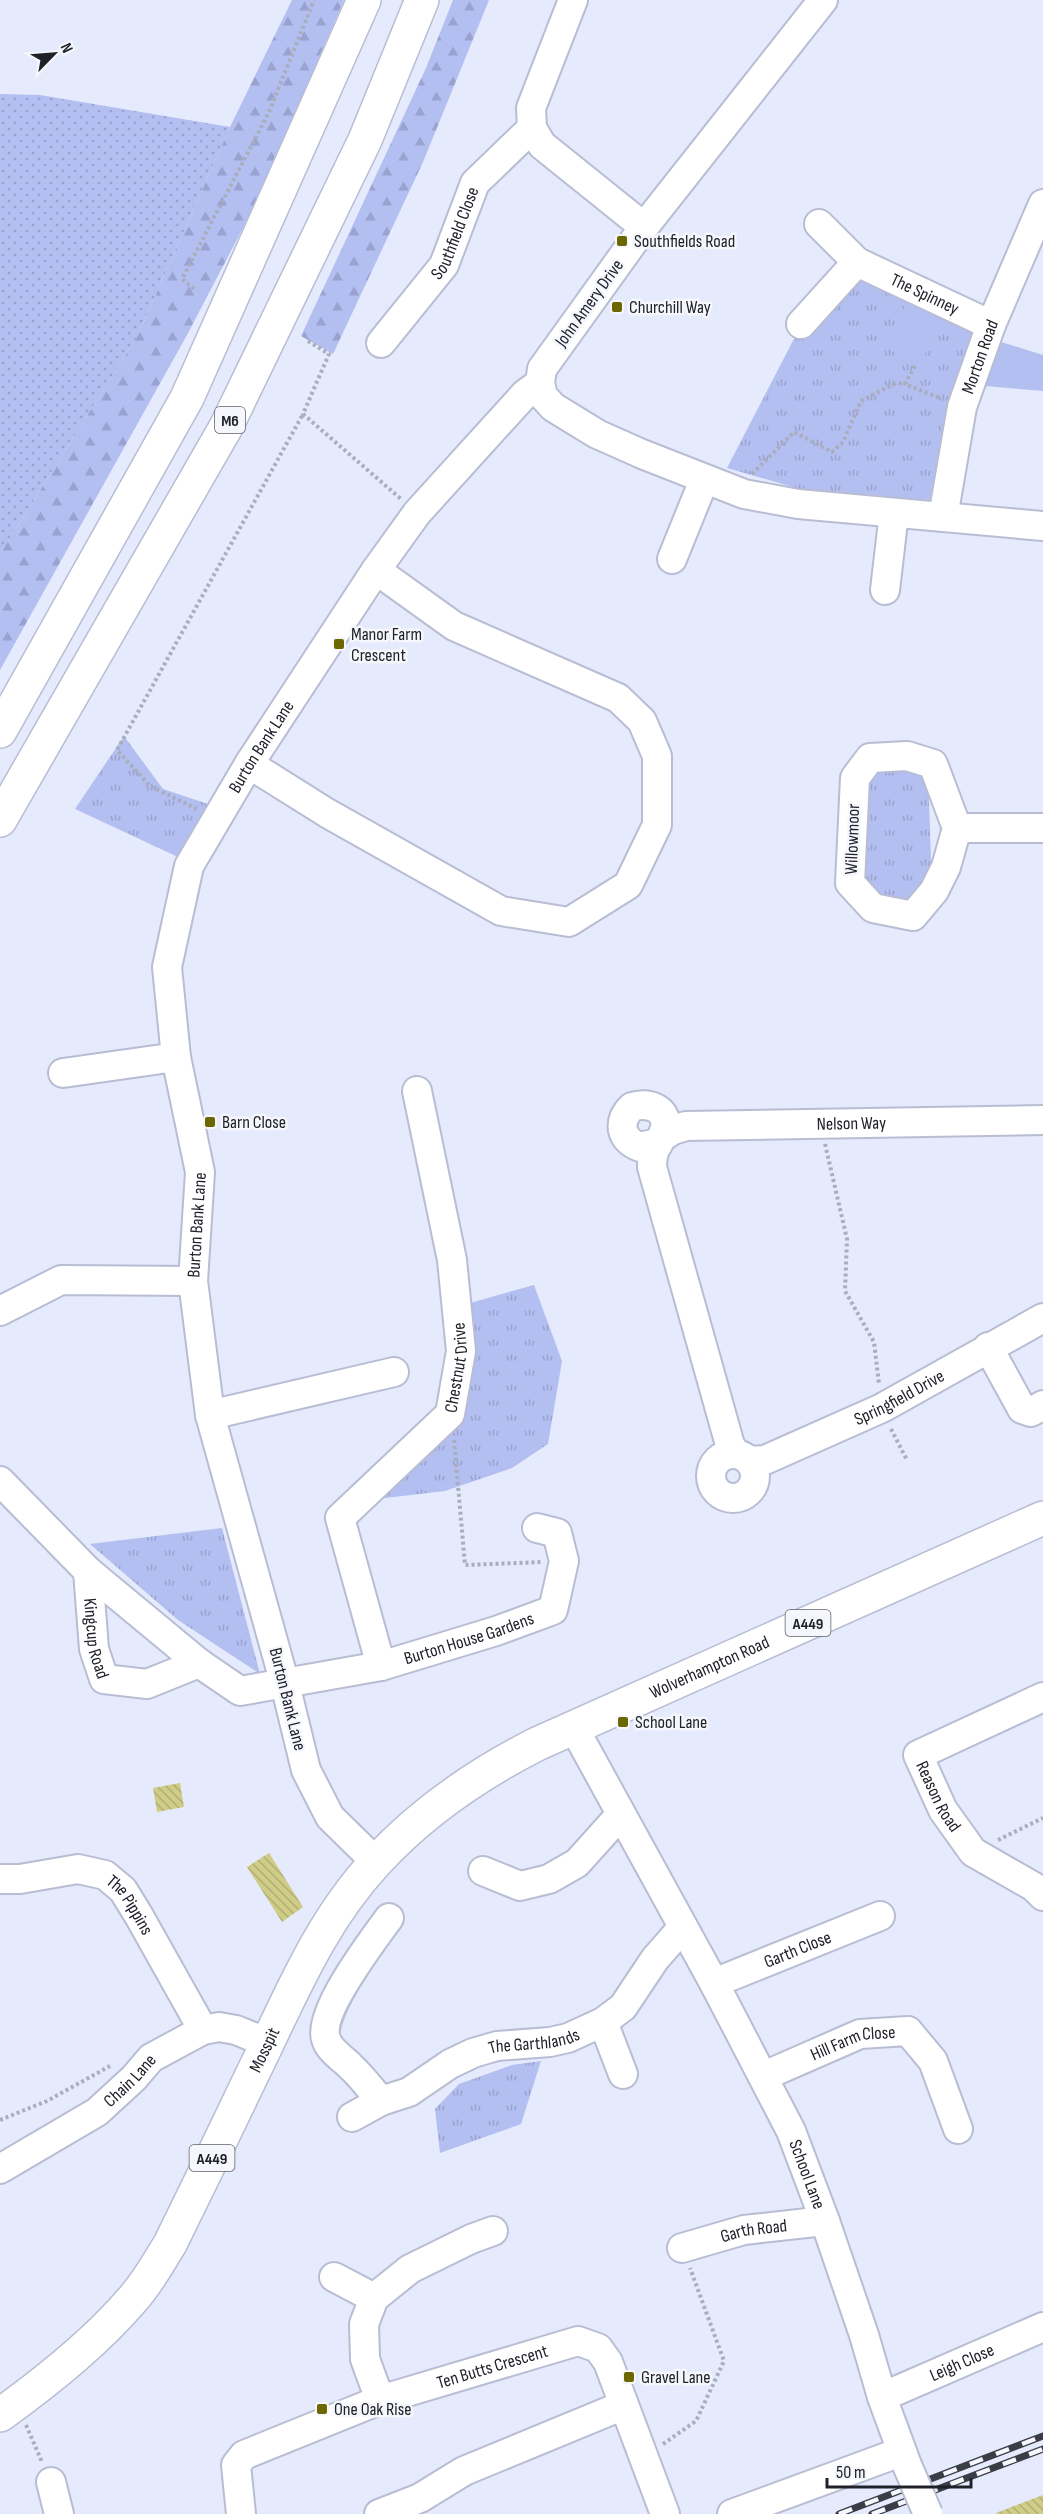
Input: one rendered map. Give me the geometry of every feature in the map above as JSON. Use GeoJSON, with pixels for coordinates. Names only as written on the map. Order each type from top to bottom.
{"type":"FeatureCollection","features":[{"type":"Feature","properties":{"kind":"highway"},"geometry":{"type":"LineString","coordinates":[[0,731],[187,398],[364,0]]}},
{"type":"Feature","properties":{"kind":"highway","name":"M6"},"geometry":{"type":"LineString","coordinates":[[0,820],[226,427],[365,140],[422,0]]}},
{"type":"Feature","properties":{"kind":"highway","name":"Wolverhampton Road"},"geometry":{"type":"LineString","coordinates":[[573,1728],[1043,1518]]}},
{"type":"Feature","properties":{"kind":"highway","name":"Mosspit"},"geometry":{"type":"LineString","coordinates":[[8,2410],[89,2343],[132,2300],[152,2274],[170,2244],[268,2043],[283,2007],[317,1943],[336,1913],[376,1862],[429,1812],[527,1749],[573,1728]]}},
{"type":"Feature","properties":{"kind":"street"},"geometry":{"type":"LineString","coordinates":[[573,0],[531,108],[532,128],[542,145],[644,227]]}},
{"type":"Feature","properties":{"kind":"street","name":"John Amery Drive"},"geometry":{"type":"LineString","coordinates":[[417,513],[525,394],[540,383],[542,369],[644,227],[823,0]]}},
{"type":"Feature","properties":{"kind":"street","name":"Southfield Close"},"geometry":{"type":"LineString","coordinates":[[381,343],[444,265],[475,183],[532,128]]}},
{"type":"Feature","properties":{"kind":"street","name":"Morton Road"},"geometry":{"type":"LineString","coordinates":[[944,517],[962,407],[991,325],[1043,204]]}},
{"type":"Feature","properties":{"kind":"street","name":"The Spinney"},"geometry":{"type":"LineString","coordinates":[[819,224],[858,262],[991,325]]}},
{"type":"Feature","properties":{"kind":"street"},"geometry":{"type":"LineString","coordinates":[[801,324],[858,262]]}},
{"type":"Feature","properties":{"kind":"street"},"geometry":{"type":"LineString","coordinates":[[540,383],[543,396],[553,407],[597,434],[704,480],[744,494],[780,502],[1043,526]]}},
{"type":"Feature","properties":{"kind":"street"},"geometry":{"type":"LineString","coordinates":[[672,559],[704,480]]}},
{"type":"Feature","properties":{"kind":"street","name":"Burton Bank Lane"},"geometry":{"type":"LineString","coordinates":[[376,1862],[330,1817],[316,1794],[306,1770],[285,1684],[210,1415],[193,1281],[200,1172],[176,1057],[167,967],[189,866],[249,764],[376,570],[417,513]]}},
{"type":"Feature","properties":{"kind":"street"},"geometry":{"type":"LineString","coordinates":[[885,590],[894,513]]}},
{"type":"Feature","properties":{"kind":"street"},"geometry":{"type":"LineString","coordinates":[[249,764],[327,813],[501,911],[569,922],[628,885],[657,825],[657,756],[642,721],[618,698],[454,626],[376,570]]}},
{"type":"Feature","properties":{"kind":"street","name":"Willowmoor"},"geometry":{"type":"LineString","coordinates":[[907,756],[933,764],[957,828],[946,867],[934,891],[913,916],[873,908],[850,883],[855,778],[870,758],[907,756]]}},
{"type":"Feature","properties":{"kind":"street"},"geometry":{"type":"LineString","coordinates":[[957,828],[1043,828]]}},
{"type":"Feature","properties":{"kind":"street"},"geometry":{"type":"LineString","coordinates":[[63,1073],[176,1057]]}},
{"type":"Feature","properties":{"kind":"street","name":"Chestnut Drive"},"geometry":{"type":"LineString","coordinates":[[381,1666],[340,1518],[450,1414],[461,1351],[452,1260],[417,1091]]}},
{"type":"Feature","properties":{"kind":"street","name":"Nelson Way"},"geometry":{"type":"LineString","coordinates":[[660,1140],[673,1130],[686,1126],[1043,1120]]}},
{"type":"Feature","properties":{"kind":"street","name":"Springfield Drive"},"geometry":{"type":"LineString","coordinates":[[660,1140],[652,1155],[652,1167],[729,1445],[742,1458],[765,1460],[886,1417],[988,1347],[1043,1318]]}},
{"type":"Feature","properties":{"kind":"street"},"geometry":{"type":"LineString","coordinates":[[0,1311],[61,1280],[193,1281]]}},
{"type":"Feature","properties":{"kind":"street"},"geometry":{"type":"LineString","coordinates":[[988,1347],[1022,1409],[1031,1412],[1043,1406]]}},
{"type":"Feature","properties":{"kind":"street"},"geometry":{"type":"LineString","coordinates":[[210,1415],[394,1372]]}},
{"type":"Feature","properties":{"kind":"street","name":"Kingcup Road"},"geometry":{"type":"LineString","coordinates":[[0,1481],[88,1571],[198,1663],[240,1691],[285,1684]]}},
{"type":"Feature","properties":{"kind":"street","name":"Burton House Gardens"},"geometry":{"type":"LineString","coordinates":[[285,1684],[381,1666],[496,1631],[553,1610],[564,1561],[557,1533],[537,1528]]}},
{"type":"Feature","properties":{"kind":"street","name":"Kingcup Road"},"geometry":{"type":"LineString","coordinates":[[88,1571],[94,1649],[104,1679],[147,1684],[198,1663]]}},
{"type":"Feature","properties":{"kind":"street","name":"Reason Road"},"geometry":{"type":"LineString","coordinates":[[1043,1696],[918,1755],[943,1810],[973,1852],[1034,1887],[1043,1896]]}},
{"type":"Feature","properties":{"kind":"street","name":"School Lane"},"geometry":{"type":"LineString","coordinates":[[573,1728],[714,1983],[791,2132],[864,2334],[882,2397],[928,2514]]}},
{"type":"Feature","properties":{"kind":"street"},"geometry":{"type":"LineString","coordinates":[[483,1871],[520,1886],[549,1879],[577,1863],[621,1814]]}},
{"type":"Feature","properties":{"kind":"street","name":"The Pippins"},"geometry":{"type":"LineString","coordinates":[[0,1880],[20,1879],[78,1869],[105,1875],[123,1890],[140,1916],[203,2030]]}},
{"type":"Feature","properties":{"kind":"street","name":"Garth Close"},"geometry":{"type":"LineString","coordinates":[[714,1983],[880,1916]]}},
{"type":"Feature","properties":{"kind":"street"},"geometry":{"type":"LineString","coordinates":[[381,2101],[351,2066],[337,2055],[326,2039],[325,2025],[353,1968],[389,1918]]}},
{"type":"Feature","properties":{"kind":"street","name":"The Garthlands"},"geometry":{"type":"LineString","coordinates":[[352,2117],[381,2101],[409,2092],[450,2064],[473,2053],[497,2046],[550,2042],[568,2038],[603,2022],[623,2007],[655,1959],[683,1927]]}},
{"type":"Feature","properties":{"kind":"street"},"geometry":{"type":"LineString","coordinates":[[603,2022],[623,2074]]}},
{"type":"Feature","properties":{"kind":"street","name":"Chain Lane"},"geometry":{"type":"LineString","coordinates":[[0,2169],[97,2112],[134,2078],[151,2058],[203,2030],[219,2027],[236,2030],[268,2043]]}},
{"type":"Feature","properties":{"kind":"street","name":"Hill Farm Close"},"geometry":{"type":"LineString","coordinates":[[764,2076],[860,2034],[908,2031],[933,2061],[958,2129]]}},
{"type":"Feature","properties":{"kind":"street","name":"Garth Road"},"geometry":{"type":"LineString","coordinates":[[682,2248],[744,2230],[825,2221]]}},
{"type":"Feature","properties":{"kind":"street"},"geometry":{"type":"LineString","coordinates":[[380,2400],[365,2359],[364,2324],[374,2298],[410,2269],[471,2239],[493,2231]]}},
{"type":"Feature","properties":{"kind":"street"},"geometry":{"type":"LineString","coordinates":[[334,2277],[374,2298]]}},
{"type":"Feature","properties":{"kind":"street","name":"Leigh Close"},"geometry":{"type":"LineString","coordinates":[[882,2397],[1043,2327]]}},
{"type":"Feature","properties":{"kind":"street","name":"Ten Butts Crescent"},"geometry":{"type":"LineString","coordinates":[[241,2514],[236,2465],[244,2455],[380,2400],[578,2341],[598,2348],[608,2362],[665,2514]]}},
{"type":"Feature","properties":{"kind":"street"},"geometry":{"type":"LineString","coordinates":[[380,2514],[420,2498],[464,2471],[624,2405]]}},
{"type":"Feature","properties":{"kind":"street"},"geometry":{"type":"LineString","coordinates":[[732,2514],[904,2457]]}},
{"type":"Feature","properties":{"kind":"street"},"geometry":{"type":"LineString","coordinates":[[51,2482],[59,2514]]}},
{"type":"Feature","properties":{"kind":"path"},"geometry":{"type":"LineString","coordinates":[[194,289],[182,279],[269,112],[314,0]]}},
{"type":"Feature","properties":{"kind":"path"},"geometry":{"type":"LineString","coordinates":[[217,818],[150,786],[117,750],[303,414],[329,354],[308,341]]}},
{"type":"Feature","properties":{"kind":"path"},"geometry":{"type":"LineString","coordinates":[[905,384],[915,366]]}},
{"type":"Feature","properties":{"kind":"path"},"geometry":{"type":"LineString","coordinates":[[744,494],[753,472],[794,432],[832,452],[843,442],[861,400],[896,383],[905,384],[962,407]]}},
{"type":"Feature","properties":{"kind":"path"},"geometry":{"type":"LineString","coordinates":[[303,414],[417,513]]}},
{"type":"Feature","properties":{"kind":"path"},"geometry":{"type":"LineString","coordinates":[[821,1123],[847,1239],[845,1291],[874,1342],[886,1417],[907,1460]]}},
{"type":"Feature","properties":{"kind":"path"},"geometry":{"type":"LineString","coordinates":[[450,1414],[458,1461],[465,1565],[564,1561]]}},
{"type":"Feature","properties":{"kind":"path"},"geometry":{"type":"LineString","coordinates":[[973,1852],[1043,1818]]}},
{"type":"Feature","properties":{"kind":"path"},"geometry":{"type":"LineString","coordinates":[[0,2120],[47,2101],[126,2057],[151,2058]]}},
{"type":"Feature","properties":{"kind":"path"},"geometry":{"type":"LineString","coordinates":[[644,2457],[696,2421],[724,2361],[682,2248]]}},
{"type":"Feature","properties":{"kind":"path"},"geometry":{"type":"LineString","coordinates":[[8,2410],[51,2482]]}},
{"type":"Feature","properties":{"kind":"green space"},"geometry":{"type":"Polygon","coordinates":[[[292,0],[344,0],[255,205],[187,335],[0,670],[0,554],[138,335],[230,127],[292,0]]]}},
{"type":"Feature","properties":{"kind":"green space"},"geometry":{"type":"Polygon","coordinates":[[[453,0],[489,0],[423,162],[333,354],[301,336],[426,68],[453,0]]]}},
{"type":"Feature","properties":{"kind":"green space"},"geometry":{"type":"Polygon","coordinates":[[[0,94],[40,95],[230,127],[138,335],[0,554],[0,94]]]}},
{"type":"Feature","properties":{"kind":"green space"},"geometry":{"type":"Polygon","coordinates":[[[859,272],[977,323],[956,390],[930,500],[810,492],[727,468],[796,335],[859,272]]]}},
{"type":"Feature","properties":{"kind":"green space"},"geometry":{"type":"Polygon","coordinates":[[[908,300],[943,317],[920,365],[885,347],[908,300]]]}},
{"type":"Feature","properties":{"kind":"green space"},"geometry":{"type":"Polygon","coordinates":[[[998,341],[1043,355],[1043,391],[985,386],[998,341]]]}},
{"type":"Feature","properties":{"kind":"green space"},"geometry":{"type":"Polygon","coordinates":[[[124,736],[163,789],[208,804],[178,857],[75,809],[124,736]]]}},
{"type":"Feature","properties":{"kind":"green space"},"geometry":{"type":"Polygon","coordinates":[[[876,763],[928,771],[931,861],[925,895],[912,909],[881,901],[859,883],[855,778],[876,763]]]}},
{"type":"Feature","properties":{"kind":"green space"},"geometry":{"type":"Polygon","coordinates":[[[534,1285],[562,1361],[548,1444],[512,1468],[445,1491],[368,1500],[450,1414],[470,1303],[534,1285]]]}},
{"type":"Feature","properties":{"kind":"green space"},"geometry":{"type":"Polygon","coordinates":[[[222,1528],[260,1674],[178,1620],[90,1544],[222,1528]]]}},
{"type":"Feature","properties":{"kind":"green space"},"geometry":{"type":"Polygon","coordinates":[[[541,2061],[521,2124],[440,2153],[435,2109],[459,2084],[512,2065],[541,2061]]]}},
{"type":"Feature","properties":{"kind":"building"},"geometry":{"type":"Polygon","coordinates":[[[180,1783],[184,1807],[157,1812],[153,1788],[180,1783]]]}},
{"type":"Feature","properties":{"kind":"building"},"geometry":{"type":"Polygon","coordinates":[[[269,1853],[303,1907],[282,1922],[247,1867],[269,1853]]]}},
{"type":"Feature","properties":{"kind":"building"},"geometry":{"type":"Polygon","coordinates":[[[1043,2495],[1043,2514],[996,2514],[996,2513],[1043,2495]]]}},
{"type":"Feature","properties":{"kind":"railway"},"geometry":{"type":"LineString","coordinates":[[839,2514],[1043,2436]]}},
{"type":"Feature","properties":{"kind":"railway"},"geometry":{"type":"LineString","coordinates":[[872,2514],[1043,2449]]}},
{"type":"Feature","properties":{"kind":"place","name":"Southfields Road"},"geometry":{"type":"Point","coordinates":[622,241]}},
{"type":"Feature","properties":{"kind":"place","name":"Churchill Way"},"geometry":{"type":"Point","coordinates":[617,307]}},
{"type":"Feature","properties":{"kind":"place","name":"Manor Farm Crescent"},"geometry":{"type":"Point","coordinates":[339,644]}},
{"type":"Feature","properties":{"kind":"place","name":"Barn Close"},"geometry":{"type":"Point","coordinates":[210,1122]}},
{"type":"Feature","properties":{"kind":"place","name":"School Lane"},"geometry":{"type":"Point","coordinates":[623,1722]}},
{"type":"Feature","properties":{"kind":"place","name":"Gravel Lane"},"geometry":{"type":"Point","coordinates":[629,2377]}},
{"type":"Feature","properties":{"kind":"place","name":"One Oak Rise"},"geometry":{"type":"Point","coordinates":[322,2409]}}]}
